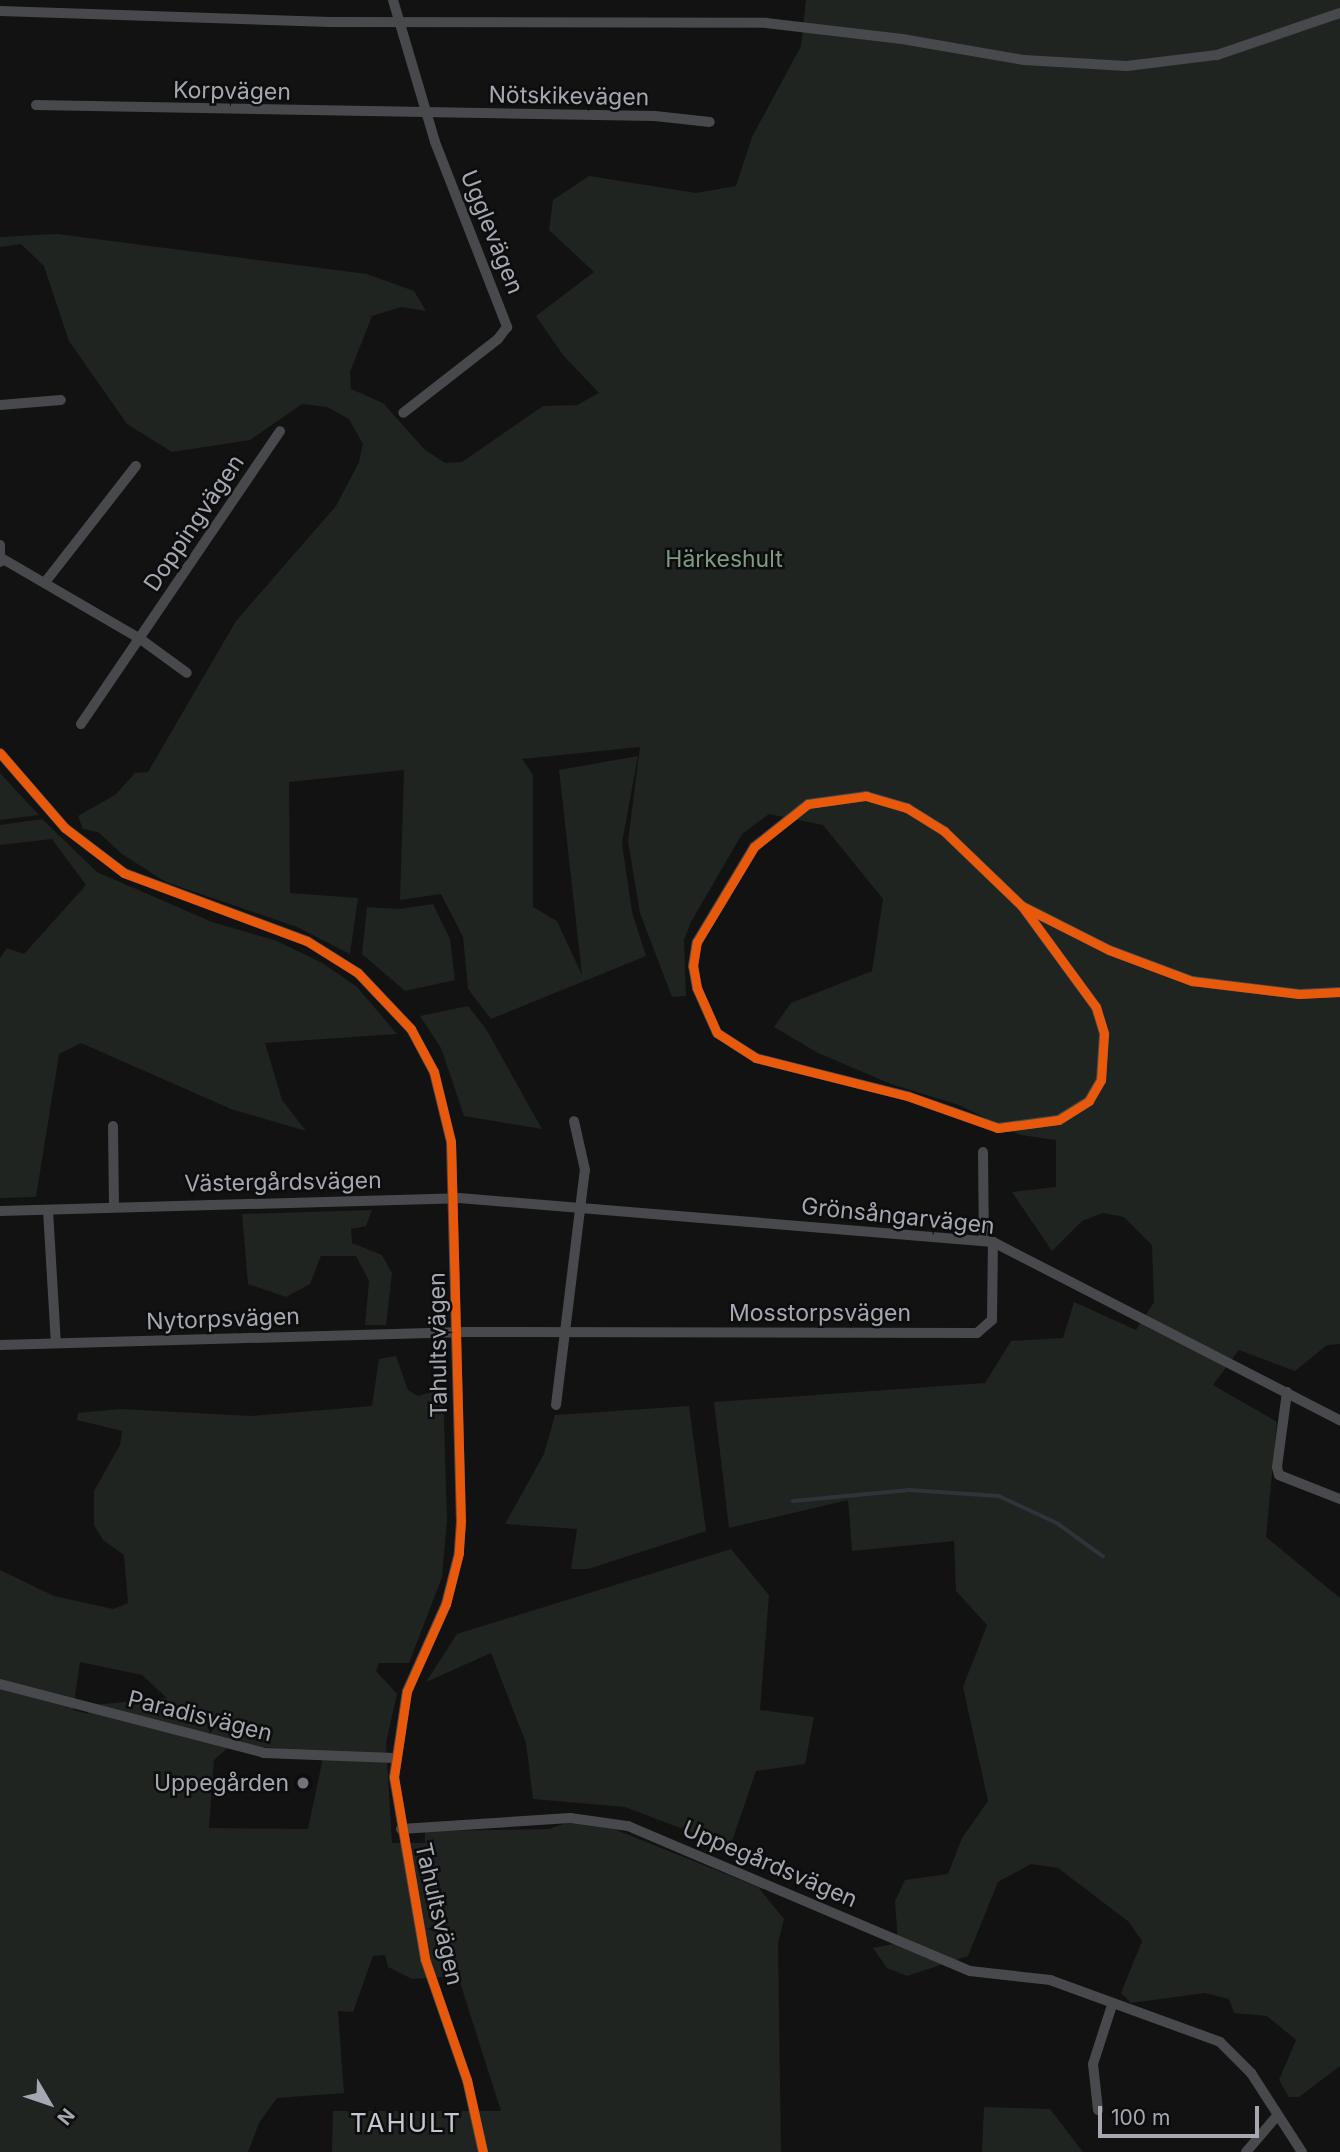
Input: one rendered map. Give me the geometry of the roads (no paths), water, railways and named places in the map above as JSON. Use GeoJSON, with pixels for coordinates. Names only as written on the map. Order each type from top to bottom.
{"type":"FeatureCollection","features":[{"type":"Feature","properties":{"kind":"street","name":"Ugglevägen"},"geometry":{"type":"LineString","coordinates":[[393,0],[403,23],[428,115],[507,327],[498,339],[403,414]]}},
{"type":"Feature","properties":{"kind":"street"},"geometry":{"type":"LineString","coordinates":[[0,11],[403,23],[766,23],[867,34],[1024,60],[1126,66],[1217,55],[1340,13]]}},
{"type":"Feature","properties":{"kind":"street","name":"Korpvägen"},"geometry":{"type":"LineString","coordinates":[[36,105],[428,115]]}},
{"type":"Feature","properties":{"kind":"street","name":"Nötskikevägen"},"geometry":{"type":"LineString","coordinates":[[428,115],[655,116],[710,122]]}},
{"type":"Feature","properties":{"kind":"street"},"geometry":{"type":"LineString","coordinates":[[0,405],[61,400]]}},
{"type":"Feature","properties":{"kind":"street","name":"Doppingvägen"},"geometry":{"type":"LineString","coordinates":[[81,724],[281,431]]}},
{"type":"Feature","properties":{"kind":"street"},"geometry":{"type":"LineString","coordinates":[[46,581],[136,466]]}},
{"type":"Feature","properties":{"kind":"street"},"geometry":{"type":"LineString","coordinates":[[0,545],[1,561],[46,581],[139,638],[187,673]]}},
{"type":"Feature","properties":{"kind":"street","name":"Tahultsvägen"},"geometry":{"type":"LineString","coordinates":[[0,753],[65,828],[124,873],[307,942],[358,973],[381,994],[411,1029],[434,1072],[447,1118],[453,1199],[452,1332],[459,1553],[446,1604],[407,1691],[394,1758],[401,1829],[425,1959],[467,2080],[483,2152]]}},
{"type":"Feature","properties":{"kind":"street"},"geometry":{"type":"LineString","coordinates":[[1022,906],[1096,1007],[1104,1034],[1101,1080],[1089,1101],[1058,1120],[998,1128],[907,1096],[756,1058],[717,1033],[697,988],[693,966],[696,942],[727,885],[754,847],[808,804],[866,796],[907,808],[964,845],[1022,906],[1109,950],[1192,981],[1299,994],[1340,992]]}},
{"type":"Feature","properties":{"kind":"street"},"geometry":{"type":"LineString","coordinates":[[556,1405],[562,1332],[586,1170],[574,1121]]}},
{"type":"Feature","properties":{"kind":"street"},"geometry":{"type":"LineString","coordinates":[[113,1126],[114,1205]]}},
{"type":"Feature","properties":{"kind":"street","name":"Mosstorpsvägen"},"geometry":{"type":"LineString","coordinates":[[452,1332],[977,1333],[992,1320],[983,1152]]}},
{"type":"Feature","properties":{"kind":"street","name":"Västergårdsvägen"},"geometry":{"type":"LineString","coordinates":[[0,1211],[114,1205],[453,1199]]}},
{"type":"Feature","properties":{"kind":"street","name":"Grönsångarvägen"},"geometry":{"type":"LineString","coordinates":[[453,1199],[579,1205],[989,1241],[1340,1420]]}},
{"type":"Feature","properties":{"kind":"street"},"geometry":{"type":"LineString","coordinates":[[48,1210],[56,1343]]}},
{"type":"Feature","properties":{"kind":"street","name":"Nytorpsvägen"},"geometry":{"type":"LineString","coordinates":[[0,1345],[452,1332]]}},
{"type":"Feature","properties":{"kind":"street"},"geometry":{"type":"LineString","coordinates":[[1287,1392],[1277,1467],[1279,1475],[1340,1499]]}},
{"type":"Feature","properties":{"kind":"street","name":"Paradisvägen"},"geometry":{"type":"LineString","coordinates":[[0,1684],[264,1753],[394,1758]]}},
{"type":"Feature","properties":{"kind":"street","name":"Uppegårdsvägen"},"geometry":{"type":"LineString","coordinates":[[401,1829],[557,1819],[615,1822],[674,1843],[970,1971],[1051,1980],[1112,2005],[1220,2042],[1251,2073],[1302,2152]]}},
{"type":"Feature","properties":{"kind":"street"},"geometry":{"type":"LineString","coordinates":[[1098,2110],[1093,2064],[1112,2005]]}},
{"type":"Feature","properties":{"kind":"street"},"geometry":{"type":"LineString","coordinates":[[1246,2152],[1277,2116]]}},
{"type":"Feature","properties":{"kind":"waterway"},"geometry":{"type":"LineString","coordinates":[[793,1501],[909,1490],[999,1496],[1057,1523],[1103,1556]]}},
{"type":"Feature","properties":{"kind":"place","name":"Uppegården"},"geometry":{"type":"Point","coordinates":[303,1783]}},
{"type":"Feature","properties":{"kind":"district","name":"TAHULT"},"geometry":{"type":"Point","coordinates":[406,2123]}},
{"type":"Feature","properties":{"kind":"park label","name":"Härkeshult"},"geometry":{"type":"Point","coordinates":[724,559]}}]}
